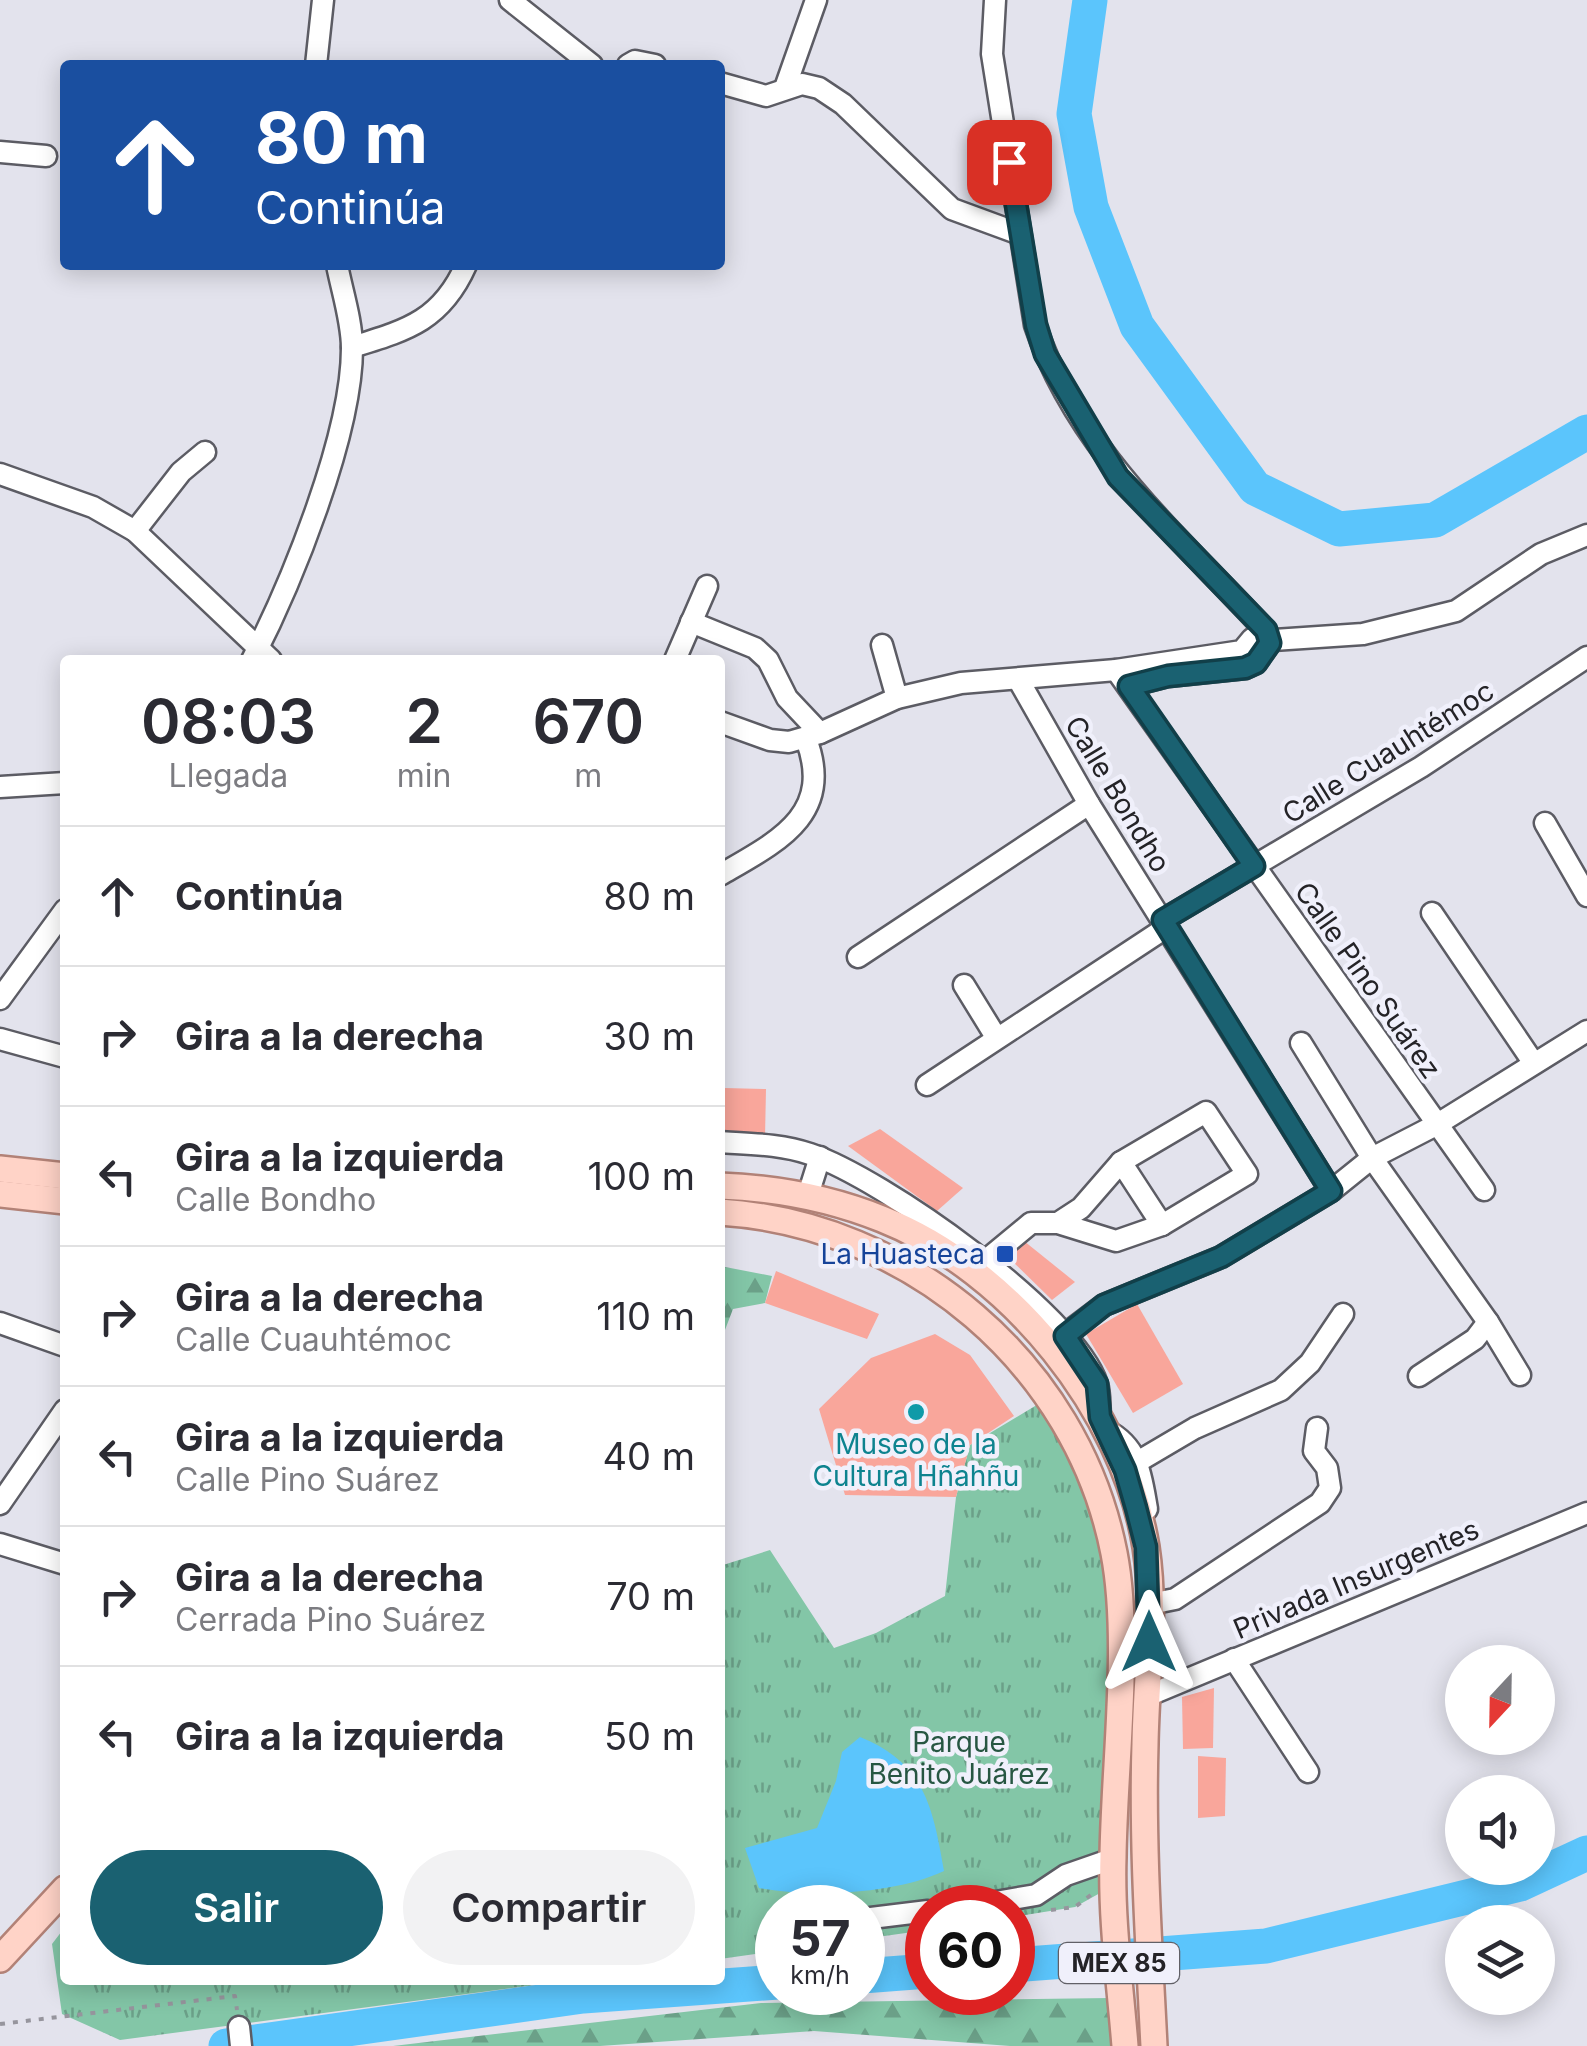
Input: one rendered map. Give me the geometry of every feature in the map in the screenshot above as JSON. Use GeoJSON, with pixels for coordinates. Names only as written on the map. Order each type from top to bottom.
{"type":"FeatureCollection","features":[{"type":"Feature","properties":{"kind":"main road"},"geometry":{"type":"LineString","coordinates":[[0,1168],[60,1175]]}},
{"type":"Feature","properties":{"kind":"main road","name":"MEX 85"},"geometry":{"type":"LineString","coordinates":[[725,1187],[808,1196],[901,1216],[980,1265],[1058,1340],[1103,1423],[1125,1470],[1157,1602],[1149,1642],[1146,1885],[1154,2046]]}},
{"type":"Feature","properties":{"kind":"main road"},"geometry":{"type":"LineString","coordinates":[[0,1194],[60,1200]]}},
{"type":"Feature","properties":{"kind":"main road","name":"MEX 85"},"geometry":{"type":"LineString","coordinates":[[725,1212],[807,1223],[856,1242],[945,1288],[1023,1362],[1064,1422],[1114,1552],[1119,1599],[1113,1871],[1125,2046]]}},
{"type":"Feature","properties":{"kind":"main road"},"geometry":{"type":"LineString","coordinates":[[725,1228],[758,1214]]}},
{"type":"Feature","properties":{"kind":"main road"},"geometry":{"type":"LineString","coordinates":[[0,1959],[60,1895]]}},
{"type":"Feature","properties":{"kind":"street"},"geometry":{"type":"LineString","coordinates":[[317,60],[323,0]]}},
{"type":"Feature","properties":{"kind":"street"},"geometry":{"type":"LineString","coordinates":[[510,0],[586,60]]}},
{"type":"Feature","properties":{"kind":"street"},"geometry":{"type":"LineString","coordinates":[[784,88],[816,0]]}},
{"type":"Feature","properties":{"kind":"street"},"geometry":{"type":"LineString","coordinates":[[995,0],[992,54],[1020,234],[1045,354],[1118,477],[1266,630],[1261,641]]}},
{"type":"Feature","properties":{"kind":"street"},"geometry":{"type":"LineString","coordinates":[[725,84],[766,96],[802,84],[820,88],[843,104],[952,209],[1020,234]]}},
{"type":"Feature","properties":{"kind":"street"},"geometry":{"type":"LineString","coordinates":[[0,152],[46,156]]}},
{"type":"Feature","properties":{"kind":"street"},"geometry":{"type":"LineString","coordinates":[[260,655],[328,474],[341,425],[352,347],[338,270]]}},
{"type":"Feature","properties":{"kind":"street"},"geometry":{"type":"LineString","coordinates":[[352,347],[397,333],[433,313],[452,296],[464,270]]}},
{"type":"Feature","properties":{"kind":"street"},"geometry":{"type":"LineString","coordinates":[[135,531],[181,472],[205,452]]}},
{"type":"Feature","properties":{"kind":"street"},"geometry":{"type":"LineString","coordinates":[[0,474],[93,507],[135,531],[172,562],[259,655]]}},
{"type":"Feature","properties":{"kind":"street"},"geometry":{"type":"LineString","coordinates":[[725,724],[770,740],[813,736],[897,698],[961,683],[1123,678],[1242,651],[1261,641],[1362,634],[1456,610],[1540,554],[1587,536]]}},
{"type":"Feature","properties":{"kind":"street"},"geometry":{"type":"LineString","coordinates":[[677,655],[707,586]]}},
{"type":"Feature","properties":{"kind":"street"},"geometry":{"type":"LineString","coordinates":[[691,622],[755,648],[768,660],[787,698],[813,736],[817,778],[797,824],[788,836],[725,873]]}},
{"type":"Feature","properties":{"kind":"street"},"geometry":{"type":"LineString","coordinates":[[882,646],[897,698]]}},
{"type":"Feature","properties":{"kind":"street","name":"Calle Cuauhtémoc"},"geometry":{"type":"LineString","coordinates":[[927,1085],[1254,866],[1421,767],[1587,657]]}},
{"type":"Feature","properties":{"kind":"street","name":"Calle Pino Suárez"},"geometry":{"type":"LineString","coordinates":[[1123,678],[1484,1190]]}},
{"type":"Feature","properties":{"kind":"street","name":"Calle Bondho"},"geometry":{"type":"LineString","coordinates":[[1018,680],[1089,804],[1331,1191]]}},
{"type":"Feature","properties":{"kind":"street"},"geometry":{"type":"LineString","coordinates":[[0,787],[60,783]]}},
{"type":"Feature","properties":{"kind":"street"},"geometry":{"type":"LineString","coordinates":[[858,957],[1089,804]]}},
{"type":"Feature","properties":{"kind":"street"},"geometry":{"type":"LineString","coordinates":[[1545,823],[1587,896]]}},
{"type":"Feature","properties":{"kind":"street"},"geometry":{"type":"LineString","coordinates":[[1432,913],[1534,1062]]}},
{"type":"Feature","properties":{"kind":"street"},"geometry":{"type":"LineString","coordinates":[[0,999],[60,917]]}},
{"type":"Feature","properties":{"kind":"street"},"geometry":{"type":"LineString","coordinates":[[964,985],[996,1037]]}},
{"type":"Feature","properties":{"kind":"street"},"geometry":{"type":"LineString","coordinates":[[1058,1340],[1104,1305],[1221,1257],[1331,1191],[1372,1158],[1436,1125],[1587,1031]]}},
{"type":"Feature","properties":{"kind":"street"},"geometry":{"type":"LineString","coordinates":[[0,1040],[60,1056]]}},
{"type":"Feature","properties":{"kind":"street"},"geometry":{"type":"LineString","coordinates":[[1301,1044],[1372,1158],[1488,1322],[1520,1375]]}},
{"type":"Feature","properties":{"kind":"street"},"geometry":{"type":"LineString","coordinates":[[980,1265],[1031,1224],[1058,1223],[1116,1241],[1162,1225],[1248,1174],[1206,1112],[1121,1162],[1081,1208],[1058,1223]]}},
{"type":"Feature","properties":{"kind":"street"},"geometry":{"type":"LineString","coordinates":[[725,1142],[776,1146],[820,1157],[901,1216]]}},
{"type":"Feature","properties":{"kind":"street"},"geometry":{"type":"LineString","coordinates":[[808,1196],[820,1157]]}},
{"type":"Feature","properties":{"kind":"street"},"geometry":{"type":"LineString","coordinates":[[1121,1162],[1162,1225]]}},
{"type":"Feature","properties":{"kind":"street"},"geometry":{"type":"LineString","coordinates":[[1139,1462],[1194,1428],[1281,1390],[1310,1363],[1343,1314]]}},
{"type":"Feature","properties":{"kind":"street"},"geometry":{"type":"LineString","coordinates":[[0,1322],[60,1344]]}},
{"type":"Feature","properties":{"kind":"street"},"geometry":{"type":"LineString","coordinates":[[1420,1376],[1474,1339],[1488,1322]]}},
{"type":"Feature","properties":{"kind":"street"},"geometry":{"type":"LineString","coordinates":[[0,1504],[60,1417]]}},
{"type":"Feature","properties":{"kind":"street"},"geometry":{"type":"LineString","coordinates":[[1103,1423],[1122,1438],[1139,1462],[1157,1602],[1175,1599],[1320,1503],[1330,1488],[1327,1468],[1314,1451],[1317,1428]]}},
{"type":"Feature","properties":{"kind":"street","name":"Privada Insurgentes"},"geometry":{"type":"LineString","coordinates":[[1148,1696],[1587,1513]]}},
{"type":"Feature","properties":{"kind":"street"},"geometry":{"type":"LineString","coordinates":[[0,1544],[60,1562]]}},
{"type":"Feature","properties":{"kind":"street"},"geometry":{"type":"LineString","coordinates":[[1234,1659],[1308,1772]]}},
{"type":"Feature","properties":{"kind":"street"},"geometry":{"type":"LineString","coordinates":[[1035,1895],[1066,1875],[1113,1871]]}},
{"type":"Feature","properties":{"kind":"path"},"geometry":{"type":"LineString","coordinates":[[1044,1912],[1075,1906],[1103,1887],[1113,1871]]}},
{"type":"Feature","properties":{"kind":"path"},"geometry":{"type":"LineString","coordinates":[[0,2024],[235,1996],[240,2037]]}},
{"type":"Feature","properties":{"kind":"green space"},"geometry":{"type":"Polygon","coordinates":[[[725,1267],[772,1276],[765,1303],[733,1309],[725,1330],[725,1267]]]}},
{"type":"Feature","properties":{"kind":"green space","name":"Parque Benito Juárez"},"geometry":{"type":"Polygon","coordinates":[[[1040,1403],[1097,1517],[1119,1599],[1109,1888],[1075,1907],[1035,1913],[1035,1885],[905,1885],[905,1933],[885,1936],[885,1885],[755,1885],[755,1954],[725,1958],[725,1564],[770,1550],[834,1648],[876,1633],[945,1596],[956,1497],[970,1445],[1040,1403]]]}},
{"type":"Feature","properties":{"kind":"green space"},"geometry":{"type":"Polygon","coordinates":[[[60,1934],[60,1985],[535,1985],[120,2040],[62,2014],[52,1944],[60,1934]]]}},
{"type":"Feature","properties":{"kind":"green space"},"geometry":{"type":"Polygon","coordinates":[[[1110,1998],[1113,2046],[1010,2046],[814,2031],[600,2046],[393,2046],[755,2004],[755,2015],[885,2015],[885,2001],[905,2001],[905,2015],[1035,2015],[1035,1999],[1110,1998]]]}},
{"type":"Feature","properties":{"kind":"water"},"geometry":{"type":"Polygon","coordinates":[[[860,1737],[899,1760],[912,1774],[930,1808],[944,1871],[885,1888],[758,1885],[745,1848],[817,1828],[836,1781],[842,1752],[860,1737]]]}},
{"type":"Feature","properties":{"kind":"building"},"geometry":{"type":"Polygon","coordinates":[[[725,1088],[766,1089],[765,1137],[725,1136],[725,1088]]]}},
{"type":"Feature","properties":{"kind":"building"},"geometry":{"type":"Polygon","coordinates":[[[880,1129],[963,1188],[937,1211],[848,1146],[880,1129]]]}},
{"type":"Feature","properties":{"kind":"building"},"geometry":{"type":"Polygon","coordinates":[[[1024,1241],[1075,1282],[1052,1300],[1005,1254],[1024,1241]]]}},
{"type":"Feature","properties":{"kind":"building"},"geometry":{"type":"Polygon","coordinates":[[[776,1271],[879,1314],[867,1339],[765,1303],[776,1271]]]}},
{"type":"Feature","properties":{"kind":"building"},"geometry":{"type":"Polygon","coordinates":[[[1137,1304],[1183,1384],[1133,1413],[1086,1334],[1137,1304]]]}},
{"type":"Feature","properties":{"kind":"building","name":"Museo de la Cultura Hñahñu"},"geometry":{"type":"Polygon","coordinates":[[[935,1334],[970,1355],[1014,1416],[970,1445],[956,1497],[845,1495],[819,1409],[871,1358],[935,1334]]]}},
{"type":"Feature","properties":{"kind":"building"},"geometry":{"type":"Polygon","coordinates":[[[1214,1688],[1213,1748],[1183,1749],[1182,1697],[1214,1688]]]}},
{"type":"Feature","properties":{"kind":"building"},"geometry":{"type":"Polygon","coordinates":[[[1198,1756],[1226,1758],[1225,1816],[1198,1818],[1198,1756]]]}},
{"type":"Feature","properties":{"kind":"waterway"},"geometry":{"type":"LineString","coordinates":[[1090,0],[1074,114],[1091,207],[1137,326],[1255,488],[1339,529],[1435,520],[1587,432]]}},
{"type":"Feature","properties":{"kind":"waterway"},"geometry":{"type":"LineString","coordinates":[[1035,1963],[1266,1946],[1520,1884],[1587,1853]]}},
{"type":"Feature","properties":{"kind":"waterway"},"geometry":{"type":"LineString","coordinates":[[885,1974],[905,1973]]}},
{"type":"Feature","properties":{"kind":"waterway"},"geometry":{"type":"LineString","coordinates":[[226,2046],[583,1996],[755,1984]]}},
{"type":"Feature","properties":{"kind":"place","name":"La Huasteca"},"geometry":{"type":"Point","coordinates":[1005,1254]}},
{"type":"Feature","properties":{"kind":"place","name":"Museo de la Cultura Hñahñu"},"geometry":{"type":"Point","coordinates":[916,1412]}},
{"type":"Feature","properties":{"kind":"route"},"geometry":{"type":"LineString","coordinates":[[1009,162],[1036,325],[1045,354],[1118,477],[1266,630],[1270,643],[1256,663],[1245,668],[1168,676],[1129,686],[1254,866],[1163,920],[1331,1191],[1221,1257],[1104,1305],[1065,1336],[1097,1384],[1100,1417],[1125,1470],[1136,1508],[1146,1547],[1149,1642]]}}]}
